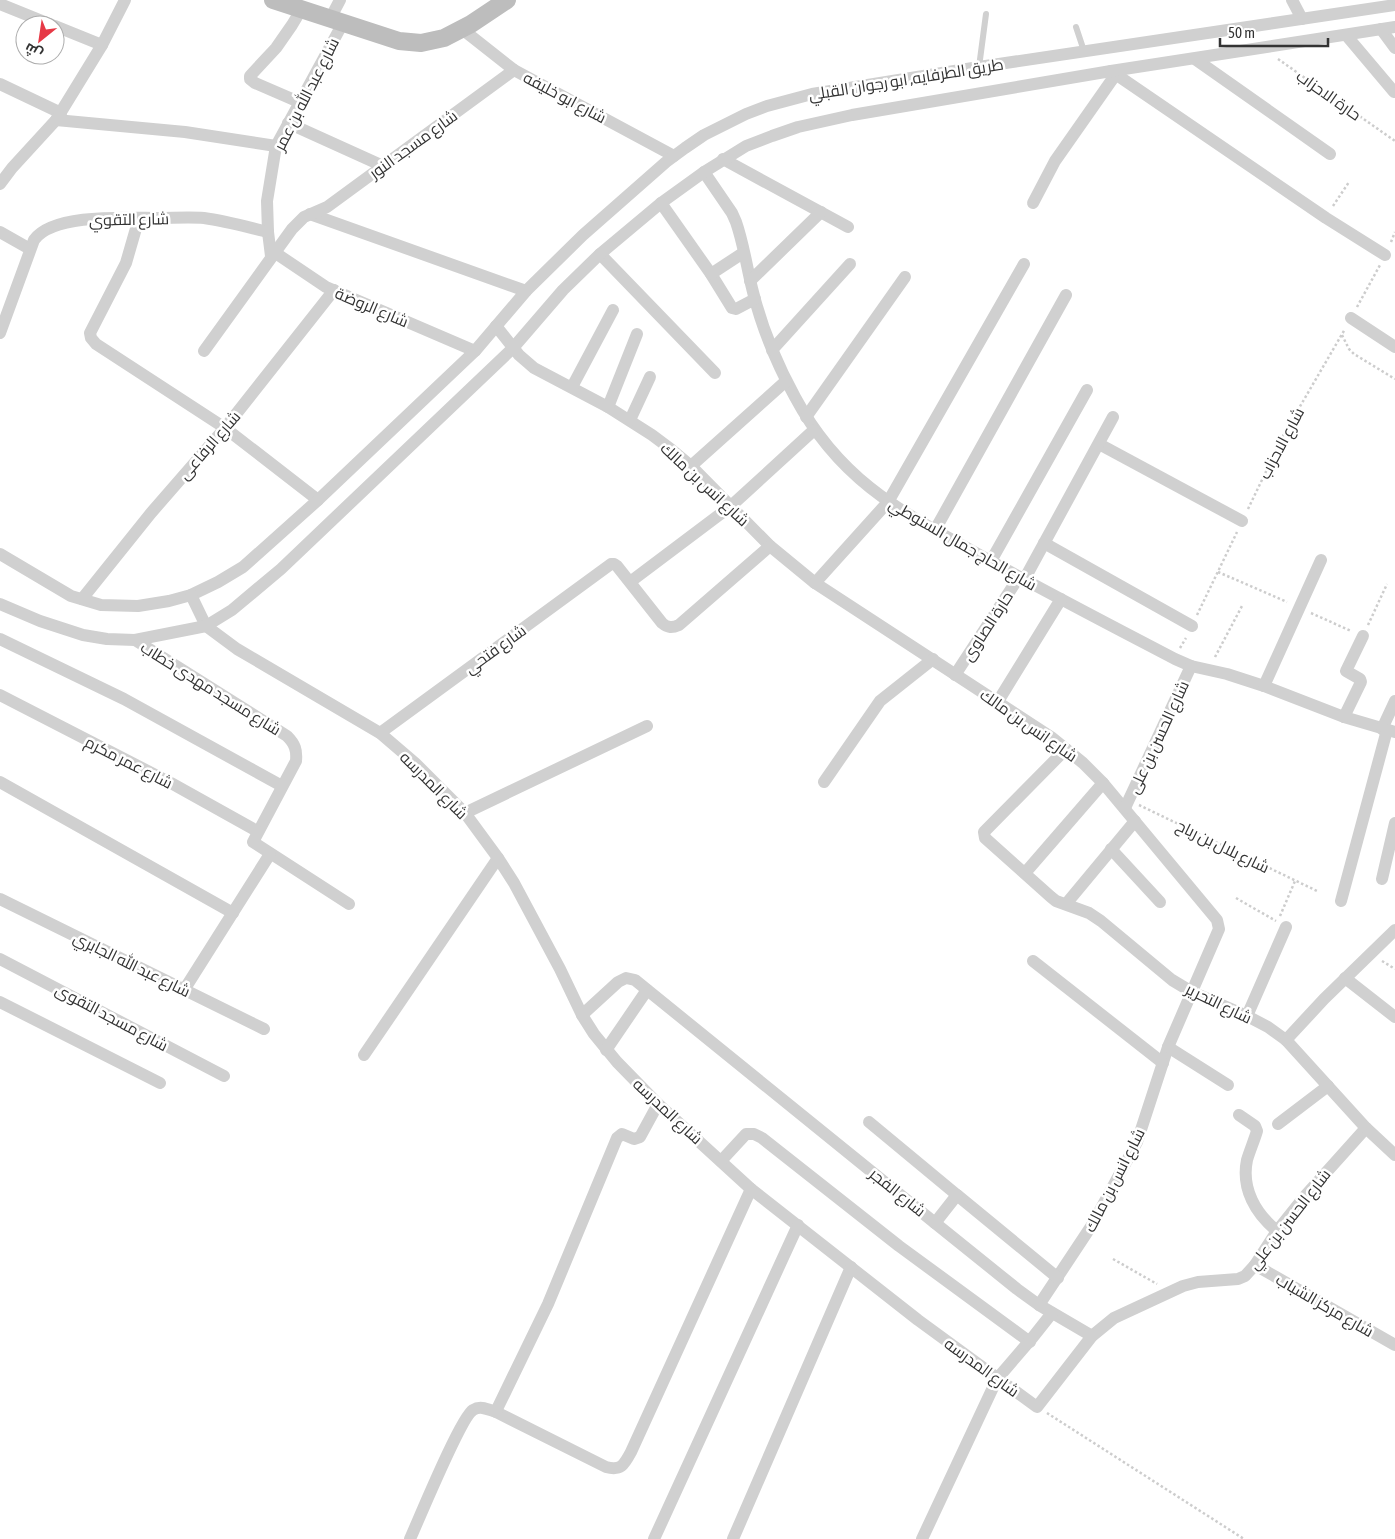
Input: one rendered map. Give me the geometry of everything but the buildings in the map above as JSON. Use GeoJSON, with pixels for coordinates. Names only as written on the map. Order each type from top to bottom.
{"type":"FeatureCollection","features":[{"type":"Feature","properties":{"kind":"street"},"geometry":{"type":"LineString","coordinates":[[0,184],[58,117],[102,45],[125,0]]}},
{"type":"Feature","properties":{"kind":"street"},"geometry":{"type":"LineString","coordinates":[[273,0],[399,41],[421,43],[444,38],[462,29],[507,0]]}},
{"type":"Feature","properties":{"kind":"street","name":"شارع عبد الله بن عمر"},"geometry":{"type":"LineString","coordinates":[[273,254],[268,232],[267,200],[276,146],[337,21],[340,0]]}},
{"type":"Feature","properties":{"kind":"street"},"geometry":{"type":"LineString","coordinates":[[1292,0],[1302,19]]}},
{"type":"Feature","properties":{"kind":"street"},"geometry":{"type":"LineString","coordinates":[[0,4],[27,15]]}},
{"type":"Feature","properties":{"kind":"street","name":"طريق الطرفايه, ابو رجوان القبلي"},"geometry":{"type":"LineString","coordinates":[[0,554],[71,596],[101,605],[138,606],[191,595],[218,582],[243,567],[318,500],[475,351],[526,291],[582,235],[674,156],[704,135],[746,114],[812,94],[1084,51],[1395,6]]}},
{"type":"Feature","properties":{"kind":"street"},"geometry":{"type":"LineString","coordinates":[[299,102],[250,79],[252,73],[284,38],[301,10]]}},
{"type":"Feature","properties":{"kind":"street","name":"طريق الطرفايه, ابو رجوان القبلي"},"geometry":{"type":"LineString","coordinates":[[206,626],[232,610],[281,569],[513,348],[563,290],[600,254],[662,202],[723,159],[746,146],[807,125],[862,114],[1395,27]]}},
{"type":"Feature","properties":{"kind":"street","name":"شارع ابو خليفه"},"geometry":{"type":"LineString","coordinates":[[462,29],[514,70],[674,156]]}},
{"type":"Feature","properties":{"kind":"street"},"geometry":{"type":"LineString","coordinates":[[1381,29],[1395,48]]}},
{"type":"Feature","properties":{"kind":"street"},"geometry":{"type":"LineString","coordinates":[[65,30],[102,45]]}},
{"type":"Feature","properties":{"kind":"street"},"geometry":{"type":"LineString","coordinates":[[1346,35],[1394,92]]}},
{"type":"Feature","properties":{"kind":"street"},"geometry":{"type":"LineString","coordinates":[[1194,59],[1330,154]]}},
{"type":"Feature","properties":{"kind":"street","name":"شارع مسجد النور"},"geometry":{"type":"LineString","coordinates":[[204,350],[298,222],[328,206],[514,70]]}},
{"type":"Feature","properties":{"kind":"street"},"geometry":{"type":"LineString","coordinates":[[1033,203],[1055,162],[1114,72],[1326,218],[1385,255]]}},
{"type":"Feature","properties":{"kind":"street"},"geometry":{"type":"LineString","coordinates":[[0,84],[58,117],[185,132],[276,146]]}},
{"type":"Feature","properties":{"kind":"street"},"geometry":{"type":"LineString","coordinates":[[288,122],[383,166]]}},
{"type":"Feature","properties":{"kind":"street"},"geometry":{"type":"LineString","coordinates":[[723,159],[848,227]]}},
{"type":"Feature","properties":{"kind":"street","name":"شارع الحاج جمال السنوطي"},"geometry":{"type":"LineString","coordinates":[[704,172],[732,213],[739,232],[754,298],[772,350],[786,381],[814,430],[841,462],[871,490],[935,530],[1021,578],[1191,666],[1264,686],[1344,718],[1388,730]]}},
{"type":"Feature","properties":{"kind":"street"},"geometry":{"type":"LineString","coordinates":[[662,202],[733,309],[754,298]]}},
{"type":"Feature","properties":{"kind":"street"},"geometry":{"type":"LineString","coordinates":[[750,282],[821,212]]}},
{"type":"Feature","properties":{"kind":"street"},"geometry":{"type":"LineString","coordinates":[[310,214],[526,291]]}},
{"type":"Feature","properties":{"kind":"street","name":"شارع التقوي"},"geometry":{"type":"LineString","coordinates":[[0,333],[4,308],[30,249],[38,235],[49,228],[88,218],[203,218],[268,232]]}},
{"type":"Feature","properties":{"kind":"street"},"geometry":{"type":"LineString","coordinates":[[140,218],[126,263],[90,332],[91,338],[96,344],[225,428],[318,500]]}},
{"type":"Feature","properties":{"kind":"street"},"geometry":{"type":"LineString","coordinates":[[0,232],[30,249]]}},
{"type":"Feature","properties":{"kind":"street"},"geometry":{"type":"LineString","coordinates":[[711,274],[743,253]]}},
{"type":"Feature","properties":{"kind":"street","name":"شارع الروضة"},"geometry":{"type":"LineString","coordinates":[[273,254],[318,283],[475,351]]}},
{"type":"Feature","properties":{"kind":"street"},"geometry":{"type":"LineString","coordinates":[[600,254],[715,373]]}},
{"type":"Feature","properties":{"kind":"street"},"geometry":{"type":"LineString","coordinates":[[772,350],[850,264]]}},
{"type":"Feature","properties":{"kind":"street"},"geometry":{"type":"LineString","coordinates":[[815,583],[888,502],[1024,264]]}},
{"type":"Feature","properties":{"kind":"street"},"geometry":{"type":"LineString","coordinates":[[806,417],[905,277]]}},
{"type":"Feature","properties":{"kind":"street","name":"شارع الرفاعى"},"geometry":{"type":"LineString","coordinates":[[82,599],[151,512],[225,428],[334,290]]}},
{"type":"Feature","properties":{"kind":"street"},"geometry":{"type":"LineString","coordinates":[[935,530],[1066,295]]}},
{"type":"Feature","properties":{"kind":"street"},"geometry":{"type":"LineString","coordinates":[[572,386],[613,310]]}},
{"type":"Feature","properties":{"kind":"street"},"geometry":{"type":"LineString","coordinates":[[1351,318],[1395,347]]}},
{"type":"Feature","properties":{"kind":"street","name":"شارع انس بن مالك"},"geometry":{"type":"LineString","coordinates":[[496,326],[513,348],[534,368],[572,386],[630,420],[691,466],[770,546],[815,583],[934,659],[1066,749],[1127,804],[1134,821],[1217,920],[1219,929],[1168,1047],[1137,1142],[1092,1226],[1039,1305]]}},
{"type":"Feature","properties":{"kind":"street"},"geometry":{"type":"LineString","coordinates":[[608,407],[637,334]]}},
{"type":"Feature","properties":{"kind":"street"},"geometry":{"type":"LineString","coordinates":[[630,420],[650,377]]}},
{"type":"Feature","properties":{"kind":"street"},"geometry":{"type":"LineString","coordinates":[[691,466],[786,381]]}},
{"type":"Feature","properties":{"kind":"street"},"geometry":{"type":"LineString","coordinates":[[991,561],[1087,390]]}},
{"type":"Feature","properties":{"kind":"street","name":"حارة الصاوى"},"geometry":{"type":"LineString","coordinates":[[955,675],[1044,544],[1113,417]]}},
{"type":"Feature","properties":{"kind":"street"},"geometry":{"type":"LineString","coordinates":[[770,546],[675,627],[670,628],[662,623],[630,582],[731,506],[814,430]]}},
{"type":"Feature","properties":{"kind":"street"},"geometry":{"type":"LineString","coordinates":[[1099,444],[1242,522]]}},
{"type":"Feature","properties":{"kind":"street"},"geometry":{"type":"LineString","coordinates":[[1044,544],[1192,626]]}},
{"type":"Feature","properties":{"kind":"street"},"geometry":{"type":"LineString","coordinates":[[1264,686],[1321,560]]}},
{"type":"Feature","properties":{"kind":"street","name":"شارع فتحي"},"geometry":{"type":"LineString","coordinates":[[380,733],[611,564],[616,564],[630,582]]}},
{"type":"Feature","properties":{"kind":"street","name":"شارع المدرسه"},"geometry":{"type":"LineString","coordinates":[[191,595],[206,626],[237,648],[380,733],[415,763],[465,814],[514,883],[560,969],[582,1015],[606,1050],[658,1104],[751,1189],[997,1379],[1037,1407]]}},
{"type":"Feature","properties":{"kind":"street"},"geometry":{"type":"LineString","coordinates":[[996,703],[1061,599]]}},
{"type":"Feature","properties":{"kind":"street"},"geometry":{"type":"LineString","coordinates":[[0,604],[40,621],[83,635],[108,638],[135,640],[206,626]]}},
{"type":"Feature","properties":{"kind":"street"},"geometry":{"type":"LineString","coordinates":[[1344,718],[1361,682],[1360,679],[1346,671],[1363,636]]}},
{"type":"Feature","properties":{"kind":"street"},"geometry":{"type":"LineString","coordinates":[[0,639],[124,699],[282,786]]}},
{"type":"Feature","properties":{"kind":"street","name":"شارع مسجد مهدى خطاب"},"geometry":{"type":"LineString","coordinates":[[135,640],[294,742],[297,751],[296,761],[255,837]]}},
{"type":"Feature","properties":{"kind":"street"},"geometry":{"type":"LineString","coordinates":[[824,782],[880,701],[934,659]]}},
{"type":"Feature","properties":{"kind":"street","name":"شارع الحسن بن على"},"geometry":{"type":"LineString","coordinates":[[1127,804],[1191,666]]}},
{"type":"Feature","properties":{"kind":"street","name":"شارع عمر مكرم"},"geometry":{"type":"LineString","coordinates":[[0,695],[171,783],[255,837],[270,854],[349,904]]}},
{"type":"Feature","properties":{"kind":"street"},"geometry":{"type":"LineString","coordinates":[[1341,901],[1395,701]]}},
{"type":"Feature","properties":{"kind":"street"},"geometry":{"type":"LineString","coordinates":[[465,814],[647,726]]}},
{"type":"Feature","properties":{"kind":"street","name":"شارع التحرير"},"geometry":{"type":"LineString","coordinates":[[1066,749],[984,832],[985,838],[1051,897],[1101,920],[1172,980],[1192,992],[1247,1016],[1286,1040],[1366,1128],[1395,1155]]}},
{"type":"Feature","properties":{"kind":"street"},"geometry":{"type":"LineString","coordinates":[[0,782],[233,913]]}},
{"type":"Feature","properties":{"kind":"street"},"geometry":{"type":"LineString","coordinates":[[1025,873],[1103,783]]}},
{"type":"Feature","properties":{"kind":"street"},"geometry":{"type":"LineString","coordinates":[[1066,904],[1134,821]]}},
{"type":"Feature","properties":{"kind":"street"},"geometry":{"type":"LineString","coordinates":[[1382,878],[1395,823]]}},
{"type":"Feature","properties":{"kind":"street"},"geometry":{"type":"LineString","coordinates":[[1111,850],[1160,902]]}},
{"type":"Feature","properties":{"kind":"street"},"geometry":{"type":"LineString","coordinates":[[184,990],[270,854]]}},
{"type":"Feature","properties":{"kind":"street"},"geometry":{"type":"LineString","coordinates":[[364,1055],[498,858]]}},
{"type":"Feature","properties":{"kind":"street","name":"شارع عبد الله الجابري"},"geometry":{"type":"LineString","coordinates":[[0,899],[264,1029]]}},
{"type":"Feature","properties":{"kind":"street"},"geometry":{"type":"LineString","coordinates":[[1247,1016],[1282,924]]}},
{"type":"Feature","properties":{"kind":"street"},"geometry":{"type":"LineString","coordinates":[[1286,1040],[1345,978],[1395,930]]}},
{"type":"Feature","properties":{"kind":"street","name":"شارع مسجد التقوى"},"geometry":{"type":"LineString","coordinates":[[0,958],[224,1076]]}},
{"type":"Feature","properties":{"kind":"street"},"geometry":{"type":"LineString","coordinates":[[1032,961],[1163,1064]]}},
{"type":"Feature","properties":{"kind":"street","name":"شارع الفجر"},"geometry":{"type":"LineString","coordinates":[[582,1015],[618,982],[626,978],[635,980],[935,1223],[958,1195]]}},
{"type":"Feature","properties":{"kind":"street"},"geometry":{"type":"LineString","coordinates":[[1345,978],[1395,1017]]}},
{"type":"Feature","properties":{"kind":"street"},"geometry":{"type":"LineString","coordinates":[[606,1050],[648,990]]}},
{"type":"Feature","properties":{"kind":"street"},"geometry":{"type":"LineString","coordinates":[[0,1002],[160,1084]]}},
{"type":"Feature","properties":{"kind":"street"},"geometry":{"type":"LineString","coordinates":[[1168,1047],[1228,1085]]}},
{"type":"Feature","properties":{"kind":"street"},"geometry":{"type":"LineString","coordinates":[[1278,1124],[1328,1086]]}},
{"type":"Feature","properties":{"kind":"street"},"geometry":{"type":"LineString","coordinates":[[496,1412],[548,1304],[617,1138],[622,1134],[634,1139],[640,1137],[658,1104]]}},
{"type":"Feature","properties":{"kind":"street"},"geometry":{"type":"LineString","coordinates":[[1239,1115],[1254,1126],[1257,1131],[1247,1162],[1246,1178],[1249,1194],[1260,1215],[1277,1231]]}},
{"type":"Feature","properties":{"kind":"street"},"geometry":{"type":"LineString","coordinates":[[869,1122],[1058,1278]]}},
{"type":"Feature","properties":{"kind":"street","name":"شارع الحسن بن علي"},"geometry":{"type":"LineString","coordinates":[[1037,1407],[1092,1336],[1114,1318],[1170,1292],[1198,1282],[1238,1279],[1245,1276],[1255,1265],[1277,1231],[1335,1161],[1366,1128]]}},
{"type":"Feature","properties":{"kind":"street"},"geometry":{"type":"LineString","coordinates":[[722,1161],[746,1134],[754,1134],[762,1138],[899,1246],[1030,1342]]}},
{"type":"Feature","properties":{"kind":"street"},"geometry":{"type":"LineString","coordinates":[[410,1539],[457,1435],[469,1414],[476,1408],[496,1412],[606,1467],[615,1469],[626,1461],[751,1189]]}},
{"type":"Feature","properties":{"kind":"street"},"geometry":{"type":"LineString","coordinates":[[935,1223],[1039,1305],[1092,1336]]}},
{"type":"Feature","properties":{"kind":"street"},"geometry":{"type":"LineString","coordinates":[[654,1539],[798,1225]]}},
{"type":"Feature","properties":{"kind":"street","name":"شارع مركز الشباب"},"geometry":{"type":"LineString","coordinates":[[1255,1265],[1395,1345]]}},
{"type":"Feature","properties":{"kind":"street"},"geometry":{"type":"LineString","coordinates":[[733,1539],[851,1267]]}},
{"type":"Feature","properties":{"kind":"street"},"geometry":{"type":"LineString","coordinates":[[922,1539],[997,1379],[1030,1342],[1052,1313]]}},
{"type":"Feature","properties":{"kind":"lane"},"geometry":{"type":"LineString","coordinates":[[979,67],[986,14]]}},
{"type":"Feature","properties":{"kind":"lane"},"geometry":{"type":"LineString","coordinates":[[1076,27],[1084,51]]}},
{"type":"Feature","properties":{"kind":"path","name":"حارة الاحزاب"},"geometry":{"type":"LineString","coordinates":[[1263,48],[1395,142]]}},
{"type":"Feature","properties":{"kind":"path"},"geometry":{"type":"LineString","coordinates":[[1326,218],[1349,182]]}},
{"type":"Feature","properties":{"kind":"path","name":"شارع الاحزاب"},"geometry":{"type":"LineString","coordinates":[[1176,659],[1284,434],[1342,335],[1385,255],[1395,232]]}},
{"type":"Feature","properties":{"kind":"path"},"geometry":{"type":"LineString","coordinates":[[1342,335],[1349,349],[1354,354],[1395,379]]}},
{"type":"Feature","properties":{"kind":"path"},"geometry":{"type":"LineString","coordinates":[[1363,636],[1386,584]]}},
{"type":"Feature","properties":{"kind":"path"},"geometry":{"type":"LineString","coordinates":[[1208,670],[1242,606]]}},
{"type":"Feature","properties":{"kind":"path","name":"شارع بلال بن رباح"},"geometry":{"type":"LineString","coordinates":[[1127,804],[1317,891]]}},
{"type":"Feature","properties":{"kind":"path"},"geometry":{"type":"LineString","coordinates":[[1236,898],[1282,924],[1295,881]]}},
{"type":"Feature","properties":{"kind":"path"},"geometry":{"type":"LineString","coordinates":[[1113,1259],[1170,1292]]}},
{"type":"Feature","properties":{"kind":"path","name":"شارع المدرسه"},"geometry":{"type":"LineString","coordinates":[[1037,1407],[1244,1539]]}}]}
